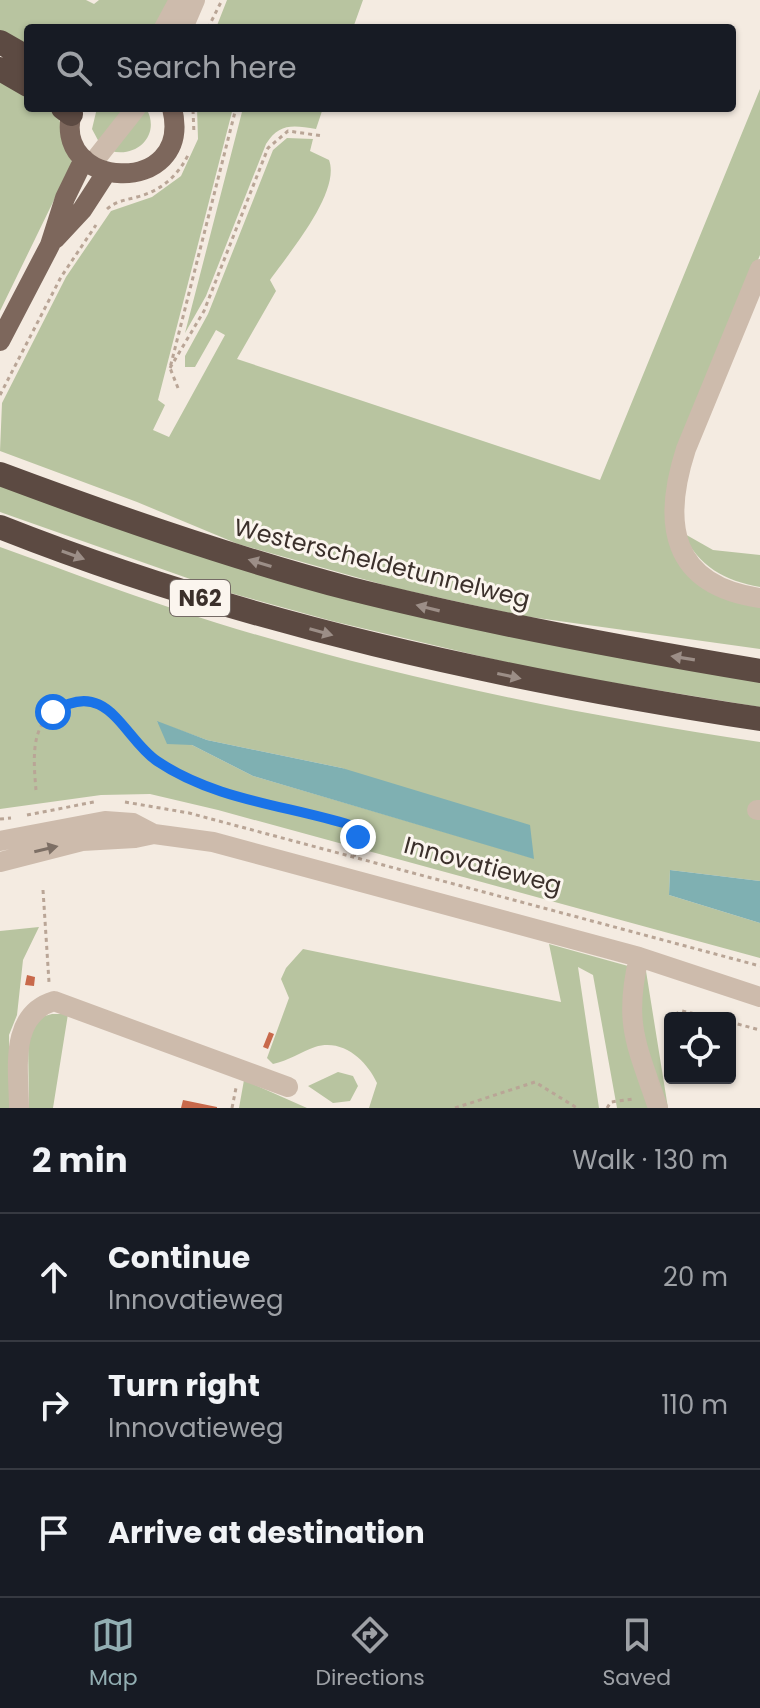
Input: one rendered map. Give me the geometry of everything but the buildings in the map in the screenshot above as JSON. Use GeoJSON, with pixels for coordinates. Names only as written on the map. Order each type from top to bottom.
{"type":"FeatureCollection","features":[{"type":"Feature","properties":{"kind":"highway"},"geometry":{"type":"LineString","coordinates":[[0,42],[24,56]]}},
{"type":"Feature","properties":{"kind":"highway"},"geometry":{"type":"LineString","coordinates":[[0,69],[24,83]]}},
{"type":"Feature","properties":{"kind":"highway","name":"Westerscheldetunnelweg"},"geometry":{"type":"LineString","coordinates":[[0,474],[168,534],[348,588],[587,642],[760,671]]}},
{"type":"Feature","properties":{"kind":"highway","name":"N62"},"geometry":{"type":"LineString","coordinates":[[0,527],[192,596],[363,643],[565,688],[760,719]]}},
{"type":"Feature","properties":{"kind":"main road"},"geometry":{"type":"LineString","coordinates":[[69,112],[72,138],[94,165],[137,173],[163,156],[174,127],[172,112]]}},
{"type":"Feature","properties":{"kind":"main road"},"geometry":{"type":"LineString","coordinates":[[0,341],[50,245],[65,198],[94,165]]}},
{"type":"Feature","properties":{"kind":"street"},"geometry":{"type":"LineString","coordinates":[[166,24],[179,0]]}},
{"type":"Feature","properties":{"kind":"street"},"geometry":{"type":"LineString","coordinates":[[185,24],[195,0]]}},
{"type":"Feature","properties":{"kind":"street"},"geometry":{"type":"LineString","coordinates":[[94,165],[133,112]]}},
{"type":"Feature","properties":{"kind":"street"},"geometry":{"type":"LineString","coordinates":[[760,269],[686,449],[675,485],[672,518],[679,544],[695,569],[722,587],[760,598]]}},
{"type":"Feature","properties":{"kind":"street","name":"Innovatieweg"},"geometry":{"type":"LineString","coordinates":[[2,839],[105,821],[133,823],[154,834]]}},
{"type":"Feature","properties":{"kind":"street","name":"Innovatieweg"},"geometry":{"type":"LineString","coordinates":[[0,862],[82,841],[154,834],[213,842],[639,957],[720,981],[760,997]]}},
{"type":"Feature","properties":{"kind":"street"},"geometry":{"type":"LineString","coordinates":[[639,957],[630,996],[631,1022],[658,1108]]}},
{"type":"Feature","properties":{"kind":"street","name":"Innovatieweg"},"geometry":{"type":"LineString","coordinates":[[720,981],[760,988]]}},
{"type":"Feature","properties":{"kind":"street"},"geometry":{"type":"LineString","coordinates":[[19,1108],[20,1038],[33,1014],[43,1005],[65,1002],[288,1087]]}},
{"type":"Feature","properties":{"kind":"path"},"geometry":{"type":"LineString","coordinates":[[210,24],[222,0]]}},
{"type":"Feature","properties":{"kind":"path"},"geometry":{"type":"LineString","coordinates":[[105,211],[113,203],[149,194],[182,168],[192,145],[196,121],[193,112]]}},
{"type":"Feature","properties":{"kind":"path"},"geometry":{"type":"LineString","coordinates":[[178,388],[170,368],[235,112]]}},
{"type":"Feature","properties":{"kind":"path"},"geometry":{"type":"LineString","coordinates":[[170,368],[204,311],[268,148],[288,131],[323,136]]}},
{"type":"Feature","properties":{"kind":"path"},"geometry":{"type":"LineString","coordinates":[[0,395],[61,277],[98,222]]}},
{"type":"Feature","properties":{"kind":"path","name":"Innovatieweg"},"geometry":{"type":"LineString","coordinates":[[36,790],[33,757],[40,725],[61,707],[83,702],[96,704],[107,708],[126,726],[152,758],[194,780],[256,803],[350,825],[358,837],[354,858],[760,966]]}},
{"type":"Feature","properties":{"kind":"path"},"geometry":{"type":"LineString","coordinates":[[43,890],[49,980],[43,1005]]}},
{"type":"Feature","properties":{"kind":"path"},"geometry":{"type":"LineString","coordinates":[[736,1024],[760,1030]]}},
{"type":"Feature","properties":{"kind":"path"},"geometry":{"type":"LineString","coordinates":[[455,1108],[535,1082],[577,1108]]}},
{"type":"Feature","properties":{"kind":"green space"},"geometry":{"type":"Polygon","coordinates":[[[0,0],[86,0],[94,4],[99,0],[171,0],[158,24],[24,24],[24,48],[0,34],[0,0]]]}},
{"type":"Feature","properties":{"kind":"green space"},"geometry":{"type":"Polygon","coordinates":[[[227,0],[363,0],[354,24],[218,24],[227,0]]]}},
{"type":"Feature","properties":{"kind":"green space"},"geometry":{"type":"Polygon","coordinates":[[[0,75],[24,89],[24,112],[57,112],[72,163],[0,311],[0,75]]]}},
{"type":"Feature","properties":{"kind":"green space"},"geometry":{"type":"Polygon","coordinates":[[[760,89],[760,255],[670,476],[665,510],[675,550],[760,604],[760,649],[523,616],[395,588],[238,544],[0,451],[2,403],[66,277],[111,211],[152,197],[181,176],[198,139],[197,112],[232,112],[158,400],[165,405],[153,430],[169,437],[225,335],[216,330],[195,367],[185,367],[185,356],[208,314],[273,150],[287,138],[313,139],[310,151],[329,160],[331,173],[328,188],[311,222],[270,280],[276,291],[237,359],[600,480],[760,89]]]}},
{"type":"Feature","properties":{"kind":"green space"},"geometry":{"type":"Polygon","coordinates":[[[96,112],[126,112],[100,144],[92,129],[96,112]]]}},
{"type":"Feature","properties":{"kind":"green space"},"geometry":{"type":"Polygon","coordinates":[[[143,112],[148,112],[151,126],[145,142],[130,151],[111,151],[143,112]]]}},
{"type":"Feature","properties":{"kind":"green space"},"geometry":{"type":"Polygon","coordinates":[[[242,112],[322,112],[316,129],[287,127],[276,132],[266,144],[206,296],[185,333],[242,112]]]}},
{"type":"Feature","properties":{"kind":"green space"},"geometry":{"type":"Polygon","coordinates":[[[0,483],[64,507],[760,681],[760,707],[547,672],[332,621],[227,592],[0,512],[0,483]]]}},
{"type":"Feature","properties":{"kind":"green space"},"geometry":{"type":"Polygon","coordinates":[[[683,533],[713,550],[760,555],[760,587],[735,581],[714,570],[696,555],[683,533]]]}},
{"type":"Feature","properties":{"kind":"green space"},"geometry":{"type":"Polygon","coordinates":[[[0,547],[190,614],[350,661],[555,707],[760,742],[760,881],[670,870],[669,895],[760,923],[760,958],[150,794],[101,795],[0,809],[0,547]],[[157,722],[192,745],[253,776],[533,858],[342,768],[207,740],[157,722]]]}},
{"type":"Feature","properties":{"kind":"green space"},"geometry":{"type":"Polygon","coordinates":[[[39,927],[23,960],[17,1015],[9,1035],[10,1108],[0,1108],[0,931],[39,927]]]}},
{"type":"Feature","properties":{"kind":"green space"},"geometry":{"type":"Polygon","coordinates":[[[549,944],[646,971],[668,1108],[617,1108],[593,975],[578,967],[599,1108],[369,1108],[377,1083],[353,1053],[325,1045],[273,1064],[267,1058],[289,998],[281,979],[286,968],[303,949],[561,1002],[549,944]]]}},
{"type":"Feature","properties":{"kind":"green space"},"geometry":{"type":"Polygon","coordinates":[[[68,1014],[53,1108],[29,1108],[28,1038],[41,1017],[68,1014]]]}},
{"type":"Feature","properties":{"kind":"green space"},"geometry":{"type":"Polygon","coordinates":[[[338,1072],[353,1076],[358,1086],[350,1101],[333,1103],[308,1086],[338,1072]]]}},
{"type":"Feature","properties":{"kind":"green space"},"geometry":{"type":"Polygon","coordinates":[[[244,1080],[307,1108],[239,1108],[244,1080]]]}},
{"type":"Feature","properties":{"kind":"water"},"geometry":{"type":"Polygon","coordinates":[[[157,721],[207,740],[342,768],[530,825],[534,859],[253,776],[192,745],[167,744],[157,721]]]}},
{"type":"Feature","properties":{"kind":"water"},"geometry":{"type":"Polygon","coordinates":[[[670,870],[760,881],[760,923],[669,895],[670,870]]]}},
{"type":"Feature","properties":{"kind":"route"},"geometry":{"type":"LineString","coordinates":[[53,712],[83,702],[107,708],[161,764],[221,792],[350,825],[358,837]]}}]}
